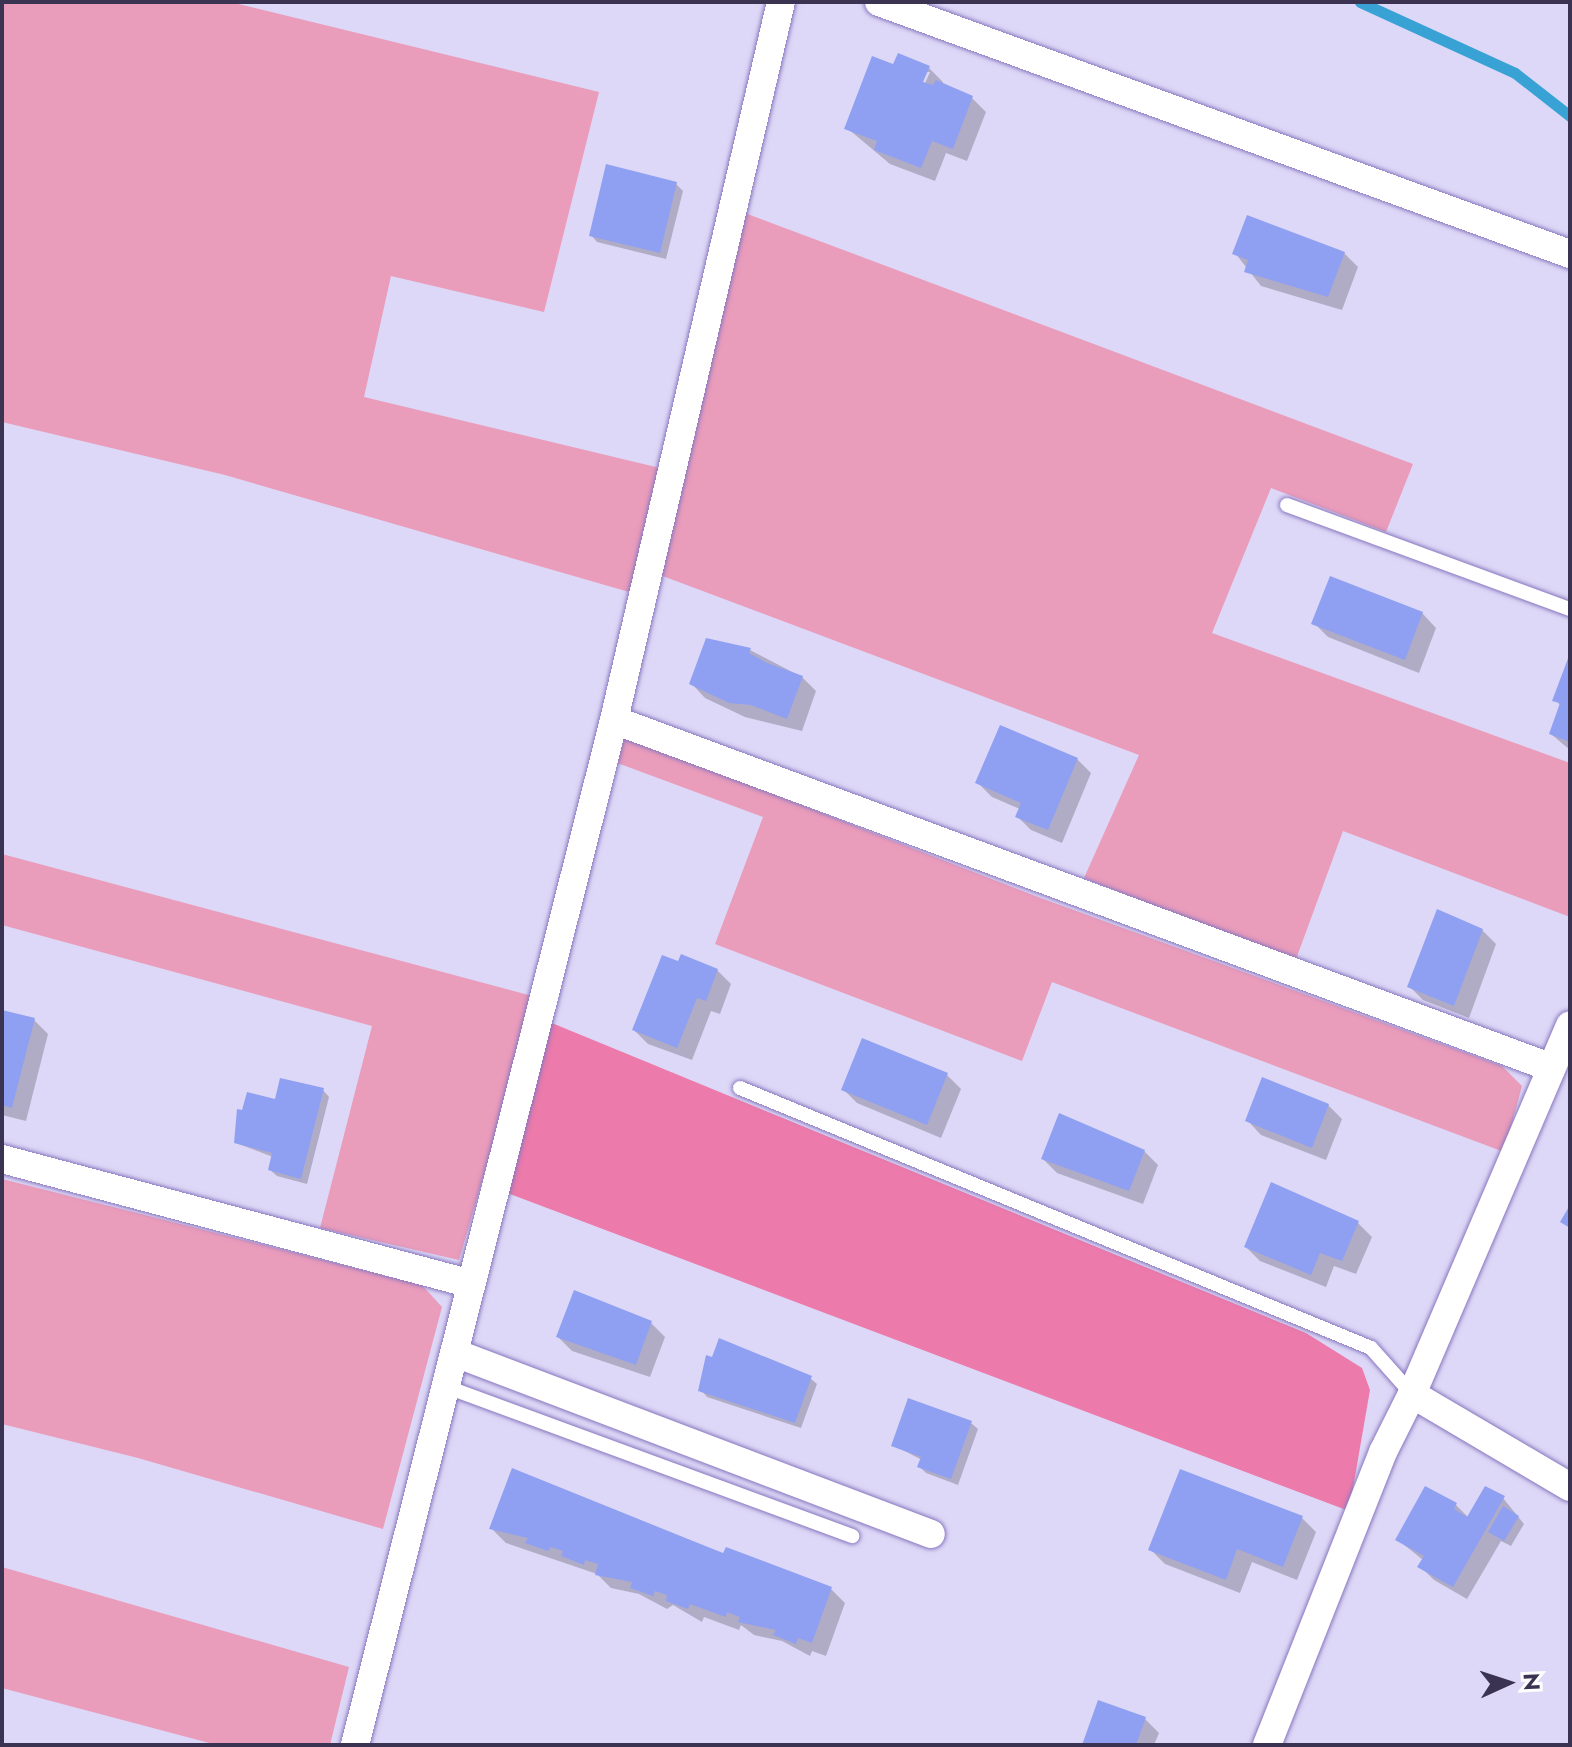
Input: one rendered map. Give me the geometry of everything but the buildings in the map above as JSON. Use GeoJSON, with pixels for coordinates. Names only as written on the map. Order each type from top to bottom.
{"type":"FeatureCollection","features":[{"type":"Feature","properties":{"kind":"street"},"geometry":{"type":"LineString","coordinates":[[355,1745],[614,720],[781,2]]}},
{"type":"Feature","properties":{"kind":"street"},"geometry":{"type":"LineString","coordinates":[[879,2],[1570,254]]}},
{"type":"Feature","properties":{"kind":"street"},"geometry":{"type":"LineString","coordinates":[[614,720],[1552,1068]]}},
{"type":"Feature","properties":{"kind":"street"},"geometry":{"type":"LineString","coordinates":[[1267,1745],[1383,1452],[1412,1394],[1570,1025]]}},
{"type":"Feature","properties":{"kind":"street"},"geometry":{"type":"LineString","coordinates":[[2,1159],[472,1284]]}},
{"type":"Feature","properties":{"kind":"street"},"geometry":{"type":"LineString","coordinates":[[455,1353],[931,1534]]}},
{"type":"Feature","properties":{"kind":"street"},"geometry":{"type":"LineString","coordinates":[[1412,1394],[1570,1487]]}},
{"type":"Feature","properties":{"kind":"lane"},"geometry":{"type":"LineString","coordinates":[[1287,505],[1570,609]]}},
{"type":"Feature","properties":{"kind":"lane"},"geometry":{"type":"LineString","coordinates":[[740,1088],[1371,1348],[1412,1394]]}},
{"type":"Feature","properties":{"kind":"lane"},"geometry":{"type":"LineString","coordinates":[[447,1387],[852,1536]]}},
{"type":"Feature","properties":{"kind":"shaded area"},"geometry":{"type":"Polygon","coordinates":[[[2,2],[230,2],[599,92],[544,312],[391,276],[364,397],[660,468],[636,594],[225,475],[2,422],[2,2]]]}},
{"type":"Feature","properties":{"kind":"shaded area"},"geometry":{"type":"Polygon","coordinates":[[[745,213],[1413,464],[1386,532],[1271,488],[1212,633],[1570,763],[1570,917],[1343,831],[1295,962],[1084,878],[1139,755],[660,575],[745,213]]]}},
{"type":"Feature","properties":{"kind":"shaded area"},"geometry":{"type":"Polygon","coordinates":[[[621,735],[1038,897],[1502,1066],[1522,1086],[1504,1152],[1052,982],[1022,1061],[715,944],[763,817],[612,761],[621,735]]]}},
{"type":"Feature","properties":{"kind":"shaded area"},"geometry":{"type":"Polygon","coordinates":[[[2,854],[536,997],[459,1260],[320,1228],[372,1026],[2,925],[2,854]]]}},
{"type":"Feature","properties":{"kind":"shaded area"},"geometry":{"type":"Polygon","coordinates":[[[547,1021],[1306,1333],[1362,1368],[1370,1390],[1349,1511],[505,1192],[547,1021]]]}},
{"type":"Feature","properties":{"kind":"shaded area"},"geometry":{"type":"Polygon","coordinates":[[[2,1179],[422,1285],[442,1307],[383,1529],[138,1458],[2,1424],[2,1179]]]}},
{"type":"Feature","properties":{"kind":"shaded area"},"geometry":{"type":"Polygon","coordinates":[[[2,1567],[349,1667],[330,1745],[217,1745],[2,1688],[2,1567]]]}},
{"type":"Feature","properties":{"kind":"waterway"},"geometry":{"type":"LineString","coordinates":[[1360,2],[1515,73],[1570,116]]}}]}
